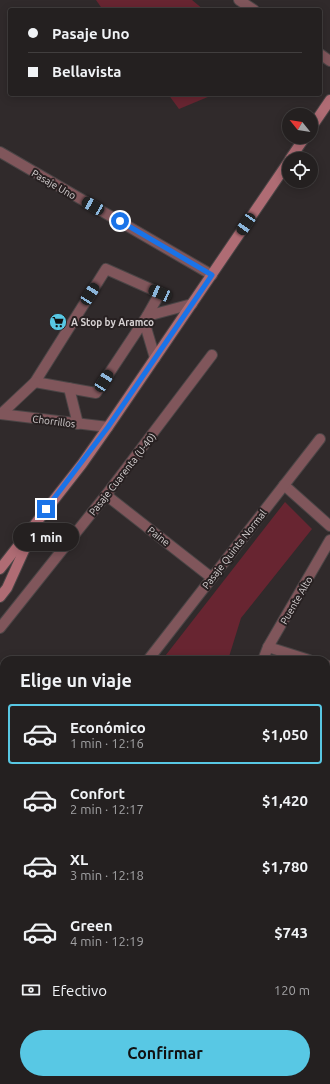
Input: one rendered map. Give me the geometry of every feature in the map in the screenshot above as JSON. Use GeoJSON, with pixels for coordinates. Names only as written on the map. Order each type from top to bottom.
{"type":"FeatureCollection","features":[{"type":"Feature","properties":{"kind":"main road"},"geometry":{"type":"LineString","coordinates":[[318,118],[330,100]]}},
{"type":"Feature","properties":{"kind":"main road"},"geometry":{"type":"LineString","coordinates":[[0,569],[82,464],[282,172]]}},
{"type":"Feature","properties":{"kind":"main road"},"geometry":{"type":"LineString","coordinates":[[0,597],[7,588],[38,521]]}},
{"type":"Feature","properties":{"kind":"street"},"geometry":{"type":"LineString","coordinates":[[239,0],[251,8]]}},
{"type":"Feature","properties":{"kind":"street","name":"Pasaje Uno"},"geometry":{"type":"LineString","coordinates":[[0,152],[212,275]]}},
{"type":"Feature","properties":{"kind":"street"},"geometry":{"type":"LineString","coordinates":[[0,414],[35,382],[106,269],[160,293],[96,393],[35,382]]}},
{"type":"Feature","properties":{"kind":"street"},"geometry":{"type":"LineString","coordinates":[[145,318],[192,304]]}},
{"type":"Feature","properties":{"kind":"street"},"geometry":{"type":"LineString","coordinates":[[145,318],[155,358]]}},
{"type":"Feature","properties":{"kind":"street","name":"Pasaje Cuarenta (U-40)"},"geometry":{"type":"LineString","coordinates":[[0,628],[106,495],[212,355]]}},
{"type":"Feature","properties":{"kind":"street"},"geometry":{"type":"LineString","coordinates":[[69,388],[78,424]]}},
{"type":"Feature","properties":{"kind":"street","name":"Chorrillos"},"geometry":{"type":"LineString","coordinates":[[0,414],[108,427]]}},
{"type":"Feature","properties":{"kind":"street","name":"Pasaje Quinta Normal"},"geometry":{"type":"LineString","coordinates":[[151,656],[320,439]]}},
{"type":"Feature","properties":{"kind":"street"},"geometry":{"type":"LineString","coordinates":[[284,485],[330,526]]}},
{"type":"Feature","properties":{"kind":"street","name":"Paine"},"geometry":{"type":"LineString","coordinates":[[106,495],[212,578]]}},
{"type":"Feature","properties":{"kind":"street","name":"Puente Alto"},"geometry":{"type":"LineString","coordinates":[[265,656],[330,540]]}},
{"type":"Feature","properties":{"kind":"street"},"geometry":{"type":"LineString","coordinates":[[268,648],[295,656]]}},
{"type":"Feature","properties":{"kind":"shaded area"},"geometry":{"type":"Polygon","coordinates":[[[96,0],[192,0],[202,8],[102,8],[96,0]]]}},
{"type":"Feature","properties":{"kind":"shaded area"},"geometry":{"type":"Polygon","coordinates":[[[169,96],[210,96],[179,109],[169,96]]]}},
{"type":"Feature","properties":{"kind":"shaded area"},"geometry":{"type":"Polygon","coordinates":[[[285,502],[312,529],[241,618],[229,656],[165,656],[285,502]]]}},
{"type":"Feature","properties":{"kind":"place","name":"A Stop by Aramco"},"geometry":{"type":"Point","coordinates":[58,322]}},
{"type":"Feature","properties":{"kind":"route"},"geometry":{"type":"LineString","coordinates":[[46,509],[82,464],[212,275],[120,221]]}}]}
